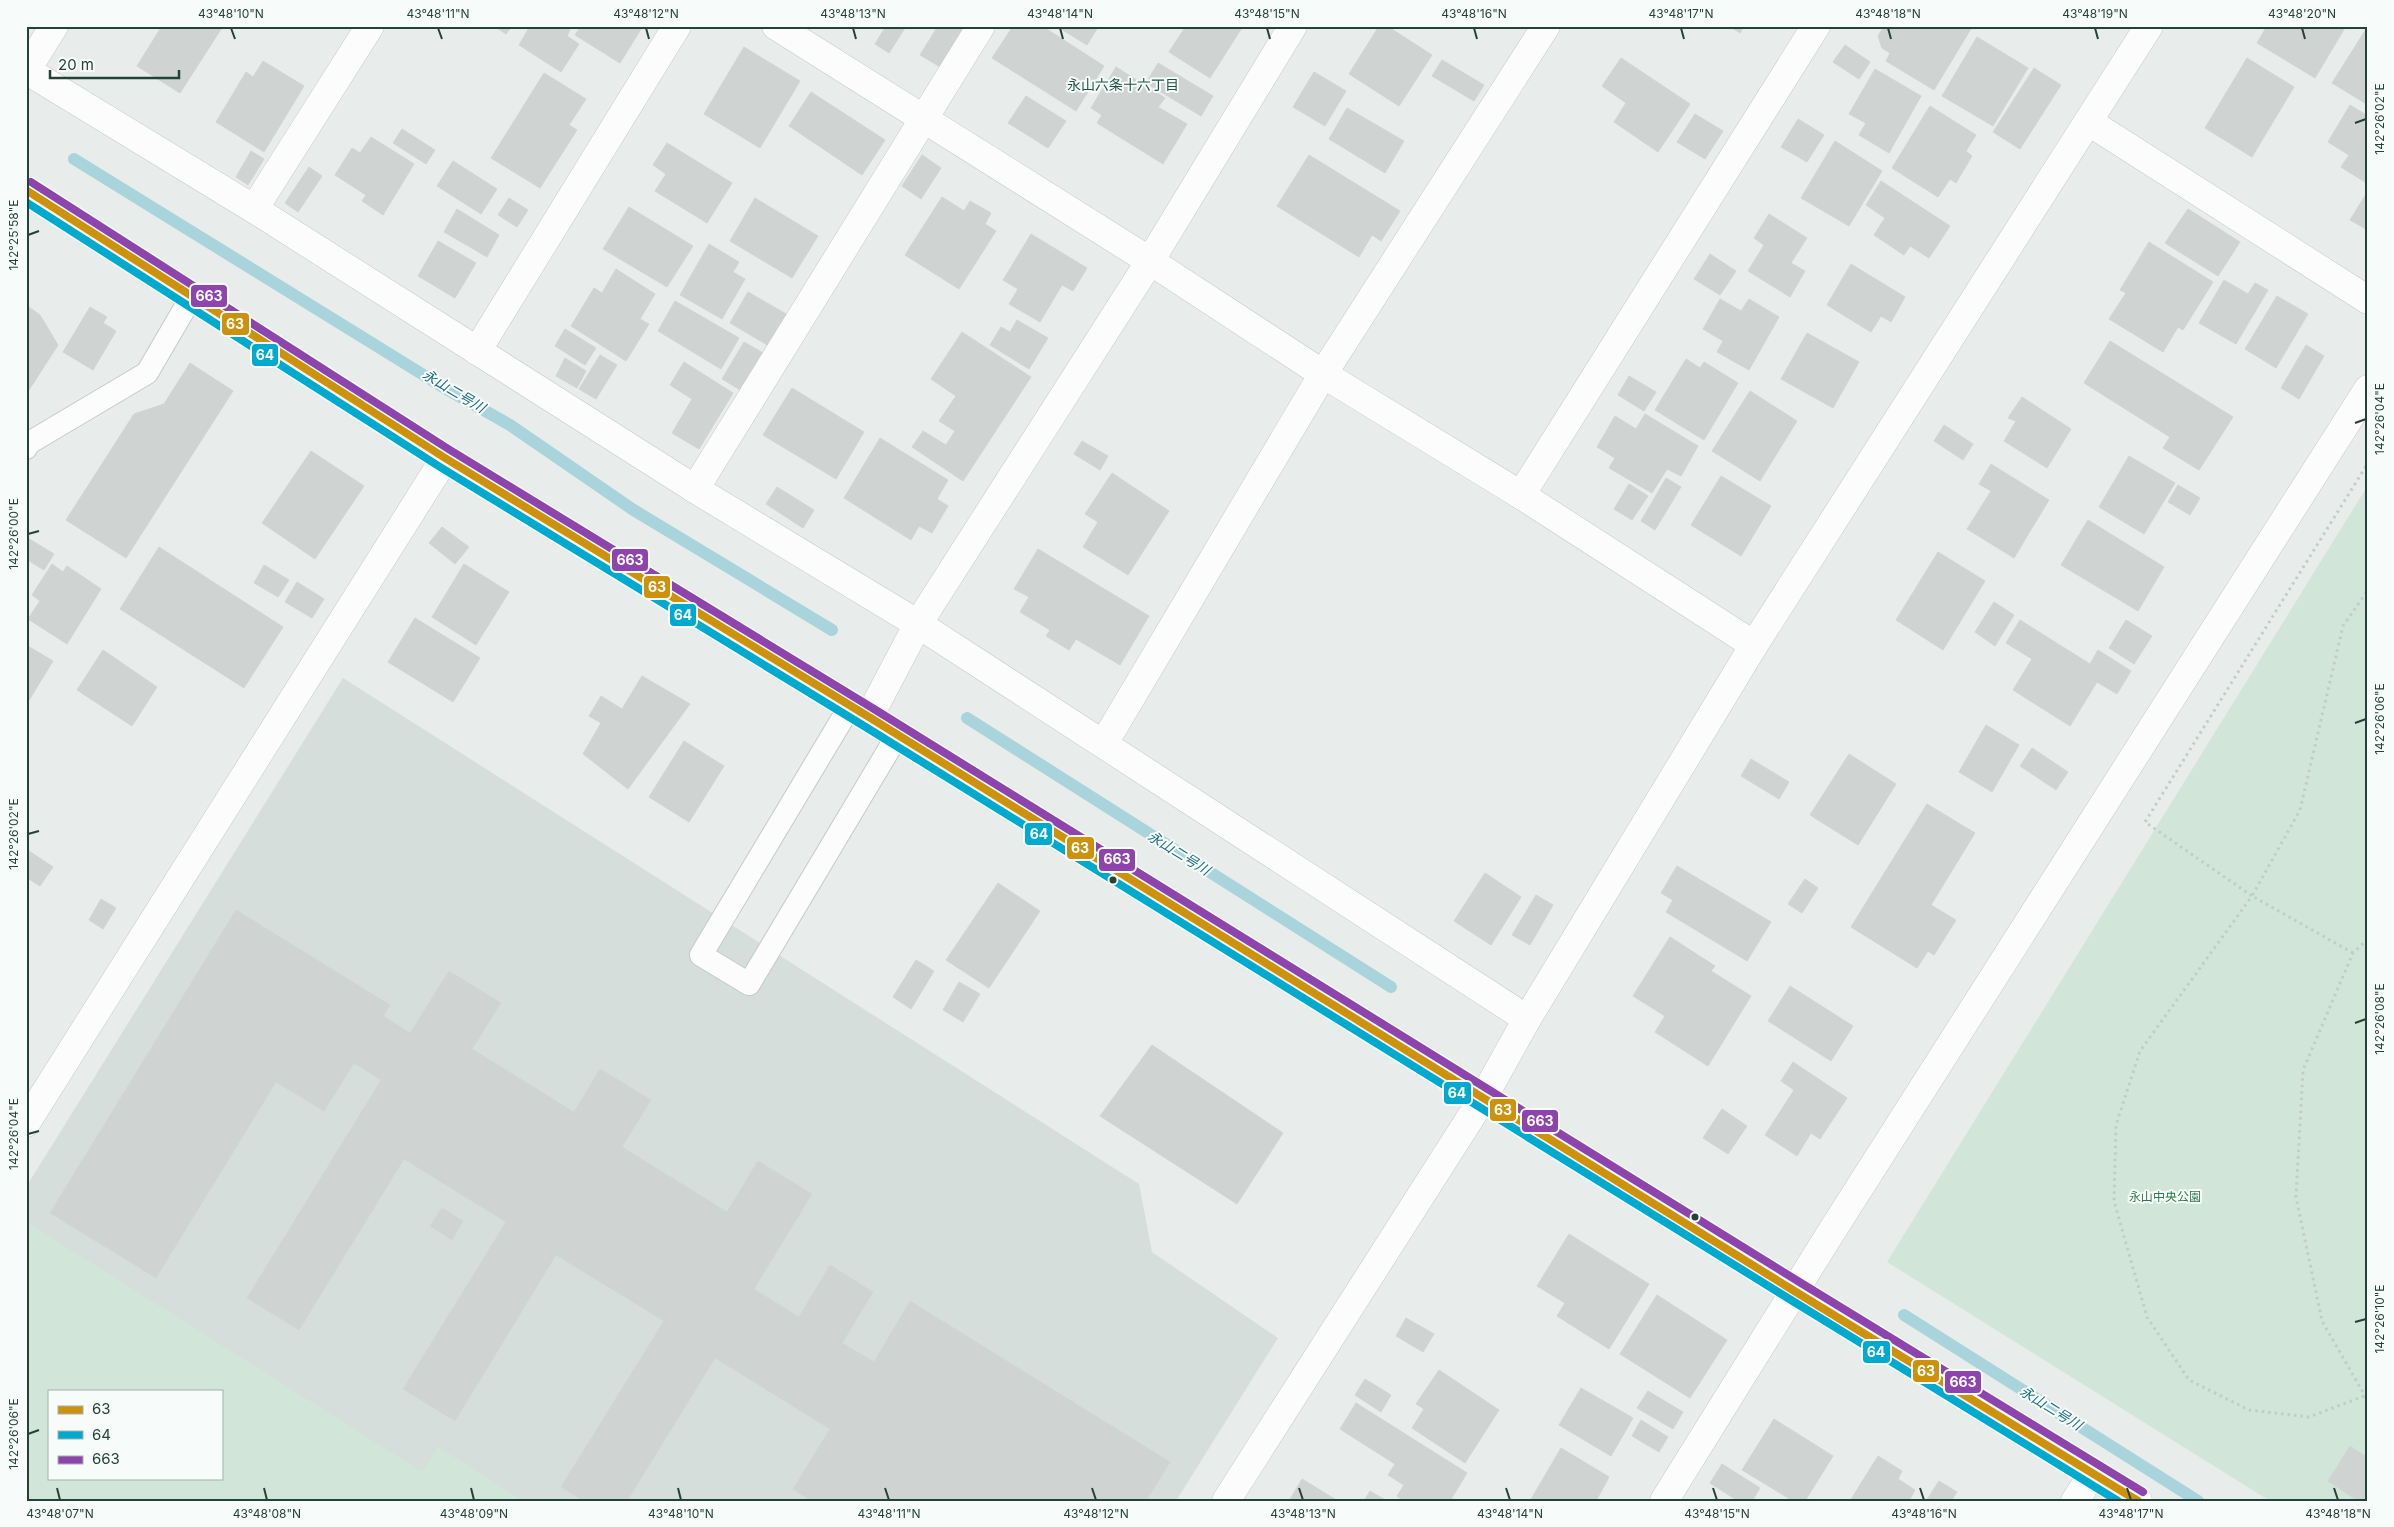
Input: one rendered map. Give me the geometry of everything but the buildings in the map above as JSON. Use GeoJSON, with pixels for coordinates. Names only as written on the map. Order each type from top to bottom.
{"type":"FeatureCollection","features":[{"type":"Feature","properties":{"kind":"street"},"geometry":{"type":"LineString","coordinates":[[54,26],[26,70],[254,209],[695,489],[918,624],[1527,1019]]}},
{"type":"Feature","properties":{"kind":"street"},"geometry":{"type":"LineString","coordinates":[[254,209],[370,26]]}},
{"type":"Feature","properties":{"kind":"street"},"geometry":{"type":"LineString","coordinates":[[477,351],[677,26]]}},
{"type":"Feature","properties":{"kind":"street"},"geometry":{"type":"LineString","coordinates":[[776,26],[1150,261],[1323,374],[1521,495],[1754,645]]}},
{"type":"Feature","properties":{"kind":"street"},"geometry":{"type":"LineString","coordinates":[[695,489],[981,26]]}},
{"type":"Feature","properties":{"kind":"street"},"geometry":{"type":"LineString","coordinates":[[859,712],[918,624],[1150,261],[1293,26]]}},
{"type":"Feature","properties":{"kind":"street"},"geometry":{"type":"LineString","coordinates":[[1104,743],[1323,374],[1546,26]]}},
{"type":"Feature","properties":{"kind":"street"},"geometry":{"type":"LineString","coordinates":[[1521,495],[1816,26]]}},
{"type":"Feature","properties":{"kind":"street"},"geometry":{"type":"LineString","coordinates":[[1226,1501],[1483,1098],[1527,1019],[1754,645],[2149,26]]}},
{"type":"Feature","properties":{"kind":"street"},"geometry":{"type":"LineString","coordinates":[[2089,122],[2368,300]]}},
{"type":"Feature","properties":{"kind":"street"},"geometry":{"type":"LineString","coordinates":[[26,190],[445,458],[2138,1501]]}},
{"type":"Feature","properties":{"kind":"street"},"geometry":{"type":"LineString","coordinates":[[1664,1501],[1836,1226],[2368,389]]}},
{"type":"Feature","properties":{"kind":"street"},"geometry":{"type":"LineString","coordinates":[[26,1123],[445,458]]}},
{"type":"Feature","properties":{"kind":"street"},"geometry":{"type":"LineString","coordinates":[[2075,1501],[2093,1473]]}},
{"type":"Feature","properties":{"kind":"lane"},"geometry":{"type":"LineString","coordinates":[[26,448],[29,443],[147,373],[192,296]]}},
{"type":"Feature","properties":{"kind":"lane"},"geometry":{"type":"LineString","coordinates":[[859,712],[702,955],[749,984],[897,736]]}},
{"type":"Feature","properties":{"kind":"path"},"geometry":{"type":"LineString","coordinates":[[2353,954],[2252,896],[2145,822],[2368,463]]}},
{"type":"Feature","properties":{"kind":"path"},"geometry":{"type":"LineString","coordinates":[[2364,1396],[2309,1416],[2249,1410],[2188,1380],[2147,1317],[2114,1201],[2116,1125],[2140,1051],[2252,896],[2300,810],[2343,626],[2368,590]]}},
{"type":"Feature","properties":{"kind":"path"},"geometry":{"type":"LineString","coordinates":[[2368,939],[2353,954],[2303,1070],[2296,1197],[2322,1321],[2368,1401]]}},
{"type":"Feature","properties":{"kind":"shaded area"},"geometry":{"type":"Polygon","coordinates":[[[343,678],[1139,1184],[1152,1252],[1278,1338],[1176,1501],[26,1501],[26,1187],[343,678]]]}},
{"type":"Feature","properties":{"kind":"green space","name":"永山中央公園"},"geometry":{"type":"Polygon","coordinates":[[[2368,485],[2368,1501],[2270,1501],[1887,1262],[2368,485]]]}},
{"type":"Feature","properties":{"kind":"green space"},"geometry":{"type":"Polygon","coordinates":[[[26,1222],[422,1472],[438,1447],[523,1501],[26,1501],[26,1222]]]}},
{"type":"Feature","properties":{"kind":"waterway","name":"永山二号川"},"geometry":{"type":"LineString","coordinates":[[74,159],[443,387],[510,425],[632,509],[832,630]]}},
{"type":"Feature","properties":{"kind":"waterway","name":"永山二号川"},"geometry":{"type":"LineString","coordinates":[[967,718],[1391,987]]}},
{"type":"Feature","properties":{"kind":"waterway","name":"永山二号川"},"geometry":{"type":"LineString","coordinates":[[1904,1315],[2198,1501]]}},
{"type":"Feature","properties":{"kind":"transit line","name":"663"},"geometry":{"type":"LineString","coordinates":[[31,182],[450,450],[874,709],[1801,1283],[2143,1492]]}},
{"type":"Feature","properties":{"kind":"transit line","name":"63"},"geometry":{"type":"LineString","coordinates":[[26,190],[445,458],[869,717],[1796,1292],[2138,1501]]}},
{"type":"Feature","properties":{"kind":"transit line","name":"64"},"geometry":{"type":"LineString","coordinates":[[26,202],[440,467],[864,726],[2118,1501]]}},
{"type":"Feature","properties":{"kind":"district","name":"永山六条十六丁目"},"geometry":{"type":"Point","coordinates":[1123,85]}}]}
